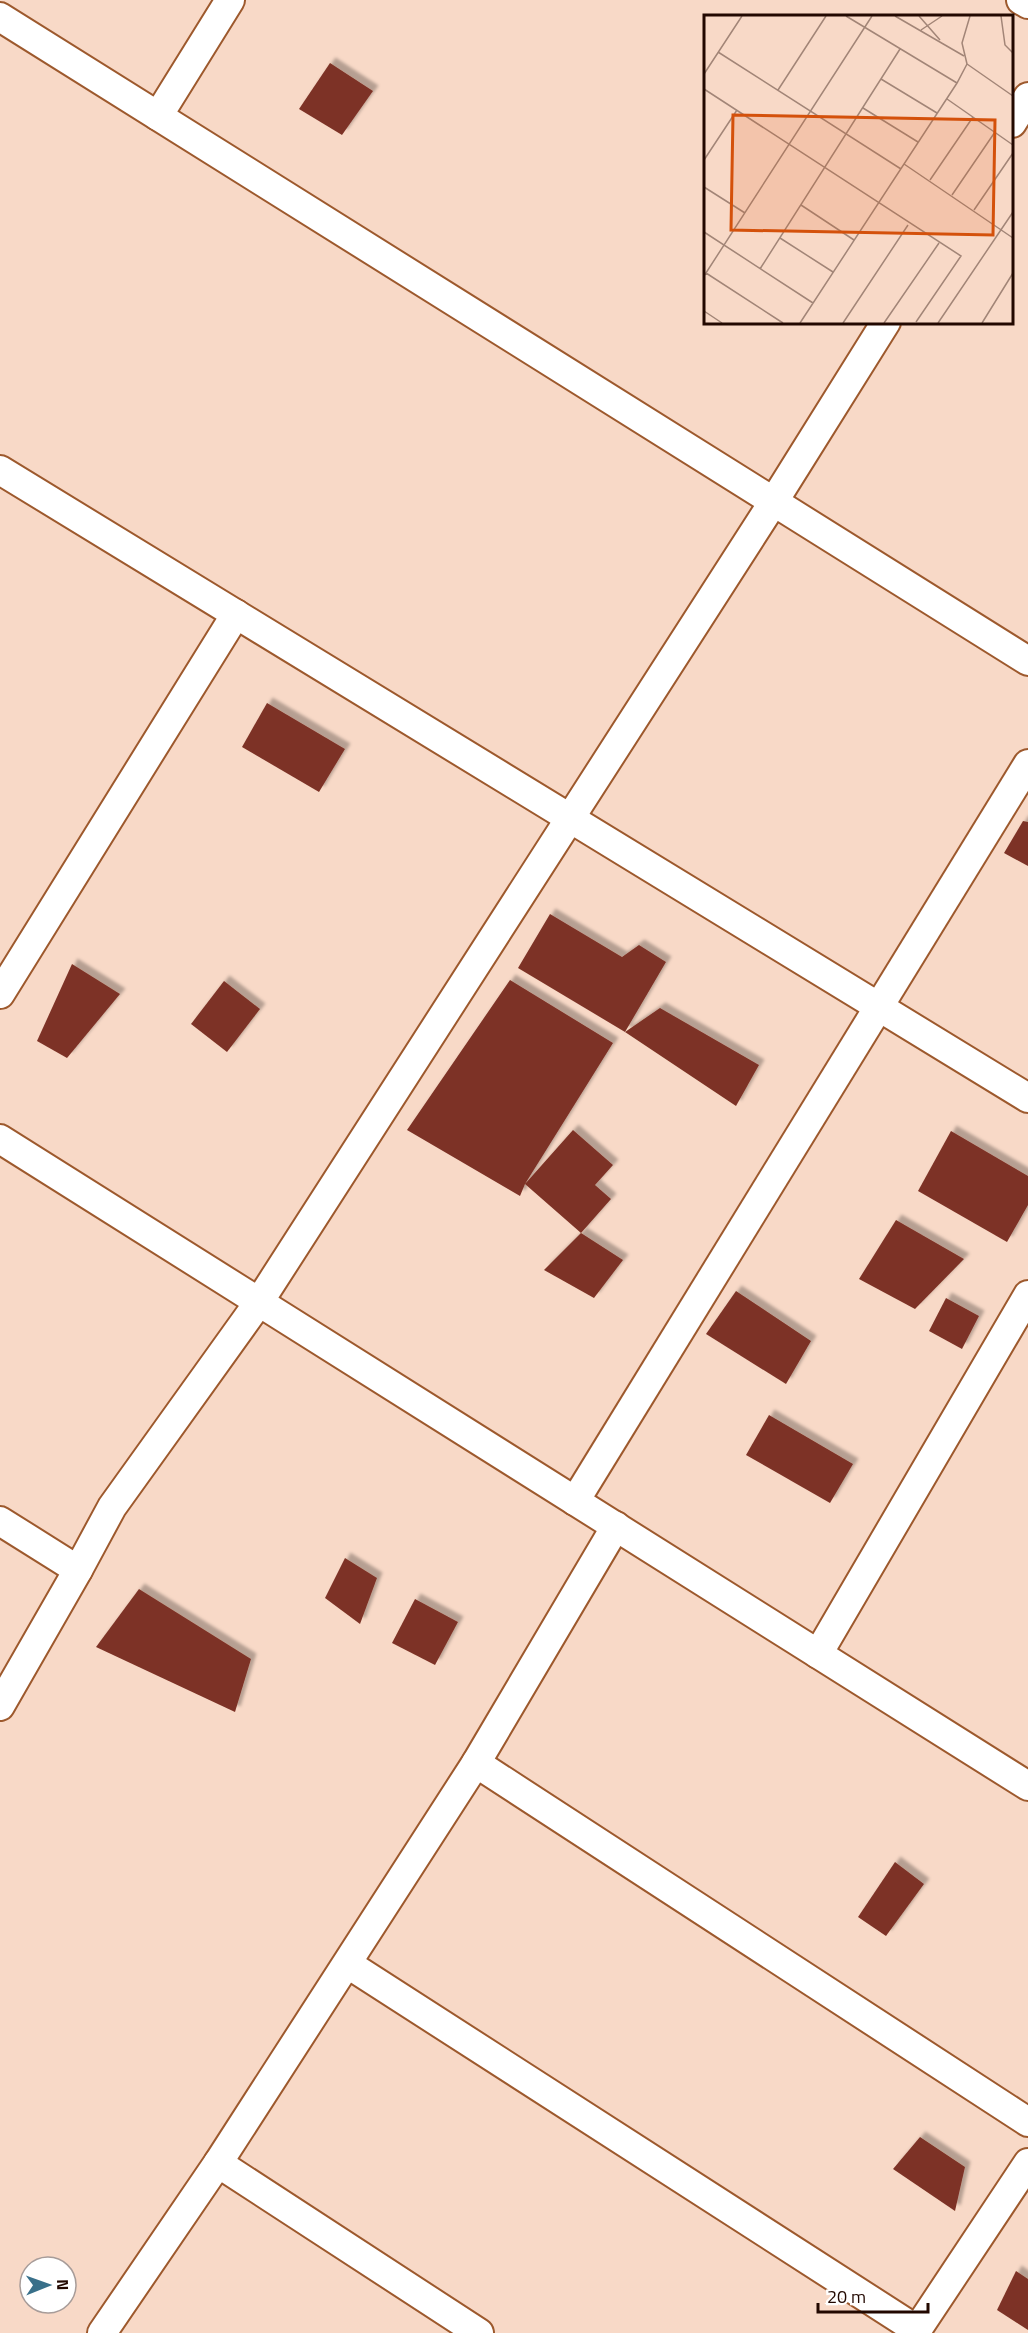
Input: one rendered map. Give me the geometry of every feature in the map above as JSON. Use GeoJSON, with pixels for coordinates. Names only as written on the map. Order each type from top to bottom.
{"type":"FeatureCollection","features":[{"type":"Feature","properties":{"kind":"street"},"geometry":{"type":"LineString","coordinates":[[158,116],[230,0]]}},
{"type":"Feature","properties":{"kind":"street"},"geometry":{"type":"LineString","coordinates":[[1021,0],[1028,4]]}},
{"type":"Feature","properties":{"kind":"street"},"geometry":{"type":"LineString","coordinates":[[0,17],[1028,661]]}},
{"type":"Feature","properties":{"kind":"street"},"geometry":{"type":"LineString","coordinates":[[1013,120],[1028,97]]}},
{"type":"Feature","properties":{"kind":"street"},"geometry":{"type":"LineString","coordinates":[[0,1706],[112,1507],[259,1302],[774,501],[885,324]]}},
{"type":"Feature","properties":{"kind":"street"},"geometry":{"type":"LineString","coordinates":[[0,470],[1028,1098]]}},
{"type":"Feature","properties":{"kind":"street"},"geometry":{"type":"LineString","coordinates":[[0,994],[236,614]]}},
{"type":"Feature","properties":{"kind":"street"},"geometry":{"type":"LineString","coordinates":[[575,1501],[1028,764]]}},
{"type":"Feature","properties":{"kind":"street"},"geometry":{"type":"LineString","coordinates":[[0,1139],[1028,1786]]}},
{"type":"Feature","properties":{"kind":"street"},"geometry":{"type":"LineString","coordinates":[[818,1654],[1028,1294]]}},
{"type":"Feature","properties":{"kind":"street"},"geometry":{"type":"LineString","coordinates":[[0,1521],[78,1570]]}},
{"type":"Feature","properties":{"kind":"street"},"geometry":{"type":"LineString","coordinates":[[102,2333],[218,2163],[348,1964],[476,1763],[616,1526]]}},
{"type":"Feature","properties":{"kind":"street"},"geometry":{"type":"LineString","coordinates":[[476,1763],[1028,2122]]}},
{"type":"Feature","properties":{"kind":"street"},"geometry":{"type":"LineString","coordinates":[[348,1964],[916,2331],[1028,2163]]}},
{"type":"Feature","properties":{"kind":"street"},"geometry":{"type":"LineString","coordinates":[[218,2163],[479,2333]]}},
{"type":"Feature","properties":{"kind":"building"},"geometry":{"type":"Polygon","coordinates":[[[330,63],[373,91],[342,135],[299,109],[330,63]]]}},
{"type":"Feature","properties":{"kind":"building"},"geometry":{"type":"Polygon","coordinates":[[[267,703],[345,749],[319,792],[242,747],[267,703]]]}},
{"type":"Feature","properties":{"kind":"building"},"geometry":{"type":"Polygon","coordinates":[[[1023,821],[1028,822],[1028,866],[1004,853],[1023,821]]]}},
{"type":"Feature","properties":{"kind":"building"},"geometry":{"type":"Polygon","coordinates":[[[550,914],[622,957],[639,945],[666,962],[625,1032],[518,968],[550,914]]]}},
{"type":"Feature","properties":{"kind":"building"},"geometry":{"type":"Polygon","coordinates":[[[72,964],[120,994],[67,1058],[37,1041],[72,964]]]}},
{"type":"Feature","properties":{"kind":"building"},"geometry":{"type":"Polygon","coordinates":[[[510,980],[613,1043],[525,1184],[520,1196],[407,1130],[510,980]]]}},
{"type":"Feature","properties":{"kind":"building"},"geometry":{"type":"Polygon","coordinates":[[[224,981],[260,1009],[227,1052],[191,1024],[224,981]]]}},
{"type":"Feature","properties":{"kind":"building"},"geometry":{"type":"Polygon","coordinates":[[[660,1008],[759,1065],[736,1106],[625,1032],[660,1008]]]}},
{"type":"Feature","properties":{"kind":"building"},"geometry":{"type":"Polygon","coordinates":[[[573,1130],[613,1165],[595,1185],[611,1199],[581,1233],[525,1184],[573,1130]]]}},
{"type":"Feature","properties":{"kind":"building"},"geometry":{"type":"Polygon","coordinates":[[[951,1131],[1028,1176],[1028,1205],[1007,1242],[918,1191],[951,1131]]]}},
{"type":"Feature","properties":{"kind":"building"},"geometry":{"type":"Polygon","coordinates":[[[896,1220],[964,1259],[915,1309],[859,1279],[896,1220]]]}},
{"type":"Feature","properties":{"kind":"building"},"geometry":{"type":"Polygon","coordinates":[[[581,1233],[623,1260],[594,1298],[544,1270],[581,1233]]]}},
{"type":"Feature","properties":{"kind":"building"},"geometry":{"type":"Polygon","coordinates":[[[736,1291],[811,1341],[786,1384],[706,1334],[736,1291]]]}},
{"type":"Feature","properties":{"kind":"building"},"geometry":{"type":"Polygon","coordinates":[[[946,1298],[979,1316],[962,1349],[929,1331],[946,1298]]]}},
{"type":"Feature","properties":{"kind":"building"},"geometry":{"type":"Polygon","coordinates":[[[769,1415],[853,1464],[830,1503],[746,1455],[769,1415]]]}},
{"type":"Feature","properties":{"kind":"building"},"geometry":{"type":"Polygon","coordinates":[[[345,1558],[377,1578],[360,1624],[325,1598],[345,1558]]]}},
{"type":"Feature","properties":{"kind":"building"},"geometry":{"type":"Polygon","coordinates":[[[139,1589],[251,1659],[235,1712],[96,1647],[139,1589]]]}},
{"type":"Feature","properties":{"kind":"building"},"geometry":{"type":"Polygon","coordinates":[[[415,1599],[458,1622],[435,1665],[392,1643],[415,1599]]]}},
{"type":"Feature","properties":{"kind":"building"},"geometry":{"type":"Polygon","coordinates":[[[895,1862],[924,1884],[886,1936],[858,1917],[895,1862]]]}},
{"type":"Feature","properties":{"kind":"building"},"geometry":{"type":"Polygon","coordinates":[[[920,2137],[965,2167],[955,2211],[893,2169],[920,2137]]]}},
{"type":"Feature","properties":{"kind":"building"},"geometry":{"type":"Polygon","coordinates":[[[1016,2271],[1028,2279],[1028,2330],[997,2310],[1016,2271]]]}}]}
